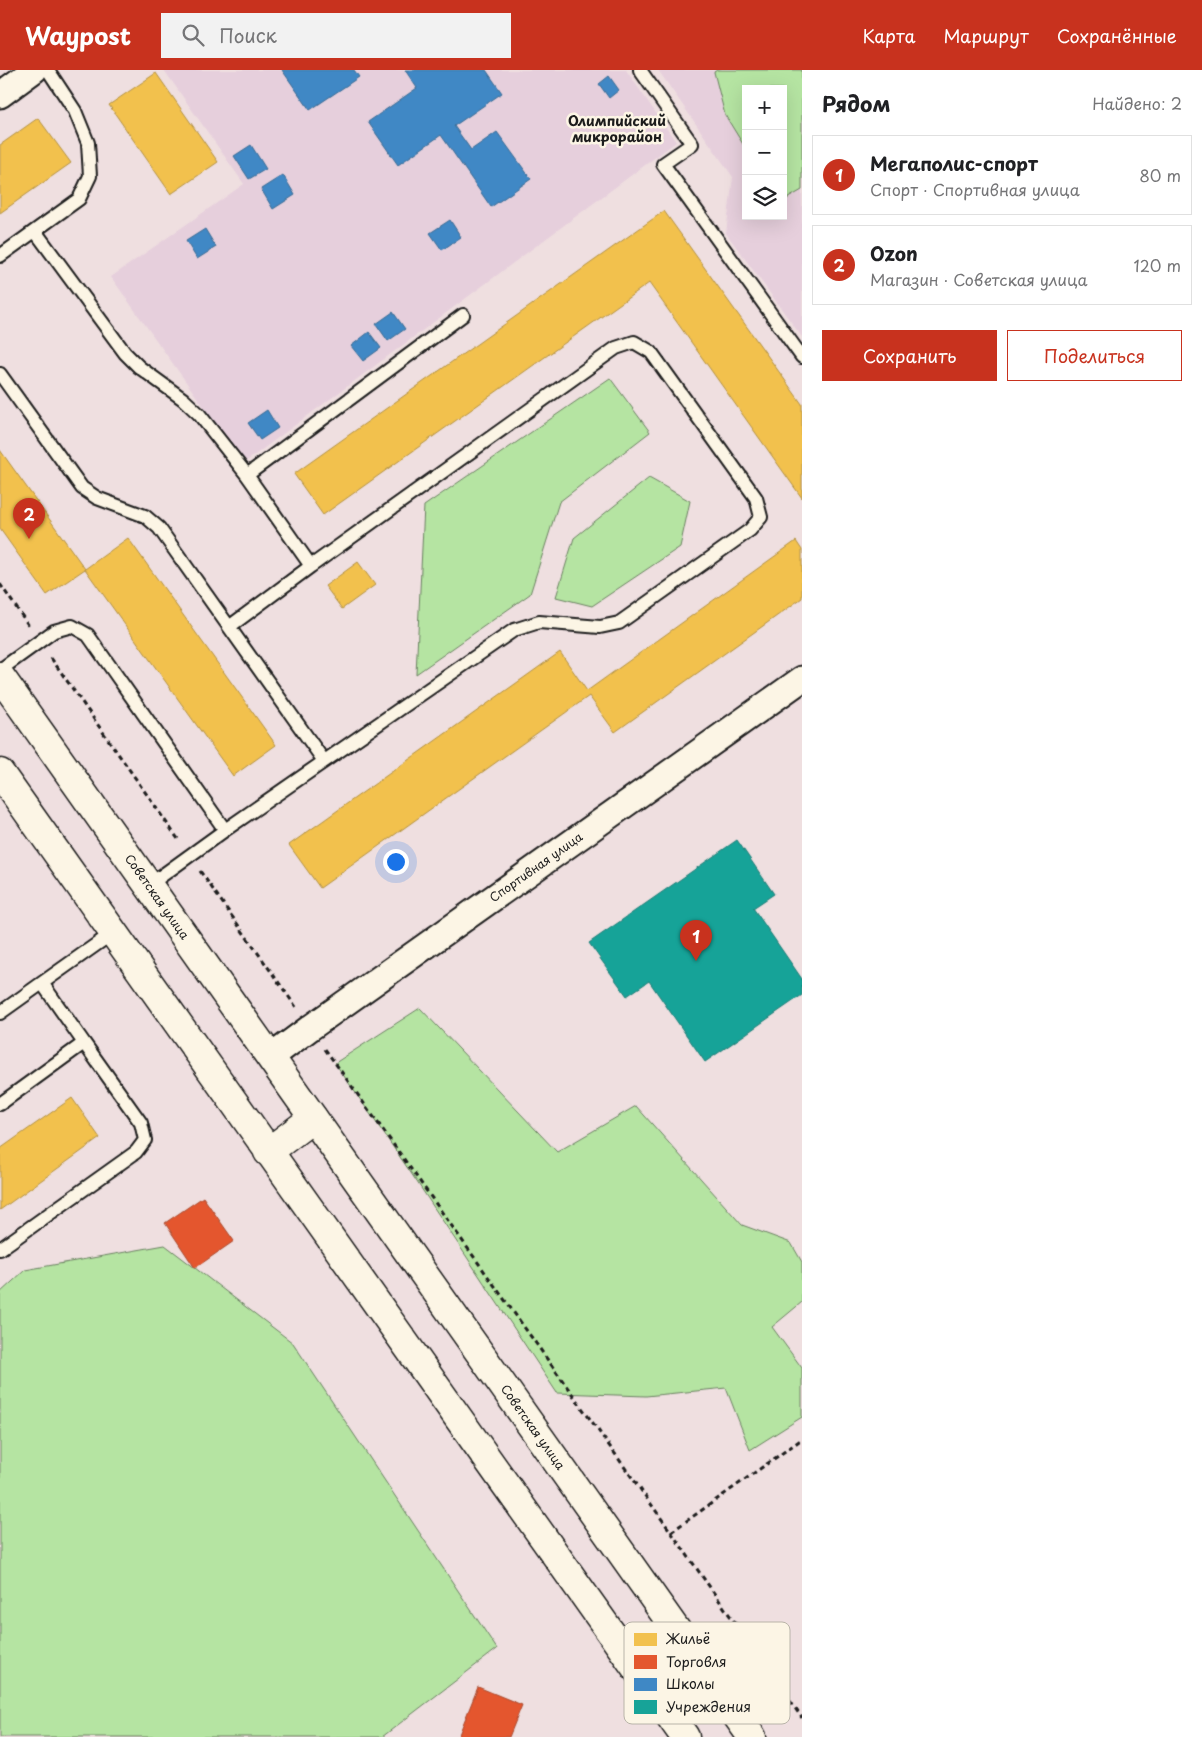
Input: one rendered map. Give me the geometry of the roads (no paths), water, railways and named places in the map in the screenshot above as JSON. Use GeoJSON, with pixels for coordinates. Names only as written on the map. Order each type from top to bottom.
{"type":"FeatureCollection","features":[{"type":"Feature","properties":{"kind":"street"},"geometry":{"type":"LineString","coordinates":[[0,95],[34,70]]}},
{"type":"Feature","properties":{"kind":"street","name":"Советская улица"},"geometry":{"type":"LineString","coordinates":[[0,676],[670,1622]]}},
{"type":"Feature","properties":{"kind":"street","name":"Спортивная улица"},"geometry":{"type":"LineString","coordinates":[[271,1057],[802,679]]}},
{"type":"Feature","properties":{"kind":"street"},"geometry":{"type":"LineString","coordinates":[[0,773],[624,1651]]}},
{"type":"Feature","properties":{"kind":"street"},"geometry":{"type":"LineString","coordinates":[[268,1152],[313,1118]]}},
{"type":"Feature","properties":{"kind":"street"},"geometry":{"type":"LineString","coordinates":[[676,1724],[685,1737]]}},
{"type":"Feature","properties":{"kind":"street","name":"Советская улица"},"geometry":{"type":"LineString","coordinates":[[743,1724],[752,1737]]}},
{"type":"Feature","properties":{"kind":"lane"},"geometry":{"type":"LineString","coordinates":[[0,256],[78,199],[90,176],[88,143],[75,111],[48,70]]}},
{"type":"Feature","properties":{"kind":"lane"},"geometry":{"type":"LineString","coordinates":[[640,70],[692,144],[663,164],[802,357]]}},
{"type":"Feature","properties":{"kind":"lane"},"geometry":{"type":"LineString","coordinates":[[35,231],[124,353],[139,367],[183,399],[199,414],[247,475],[311,566]]}},
{"type":"Feature","properties":{"kind":"lane"},"geometry":{"type":"LineString","coordinates":[[247,475],[463,315]]}},
{"type":"Feature","properties":{"kind":"lane"},"geometry":{"type":"LineString","coordinates":[[149,885],[225,830],[514,630],[539,622],[600,628],[619,623],[750,530],[760,517],[756,498],[650,352],[634,342],[616,348],[228,627]]}},
{"type":"Feature","properties":{"kind":"lane"},"geometry":{"type":"LineString","coordinates":[[0,374],[82,488],[97,498],[145,516],[159,528],[324,761]]}},
{"type":"Feature","properties":{"kind":"lane"},"geometry":{"type":"LineString","coordinates":[[0,670],[54,631],[72,626],[88,634],[225,830]]}},
{"type":"Feature","properties":{"kind":"lane"},"geometry":{"type":"LineString","coordinates":[[0,1013],[114,932]]}},
{"type":"Feature","properties":{"kind":"lane"},"geometry":{"type":"LineString","coordinates":[[0,1249],[136,1152],[145,1140],[141,1123],[42,983]]}},
{"type":"Feature","properties":{"kind":"lane"},"geometry":{"type":"LineString","coordinates":[[0,1104],[84,1043]]}},
{"type":"Feature","properties":{"kind":"place","name":"Ozon"},"geometry":{"type":"Point","coordinates":[29,539]}},
{"type":"Feature","properties":{"kind":"place","name":"Мегаполис-спорт"},"geometry":{"type":"Point","coordinates":[696,961]}},
{"type":"Feature","properties":{"kind":"district","name":"Олимпийский микрорайон"},"geometry":{"type":"Point","coordinates":[617,129]}}]}
